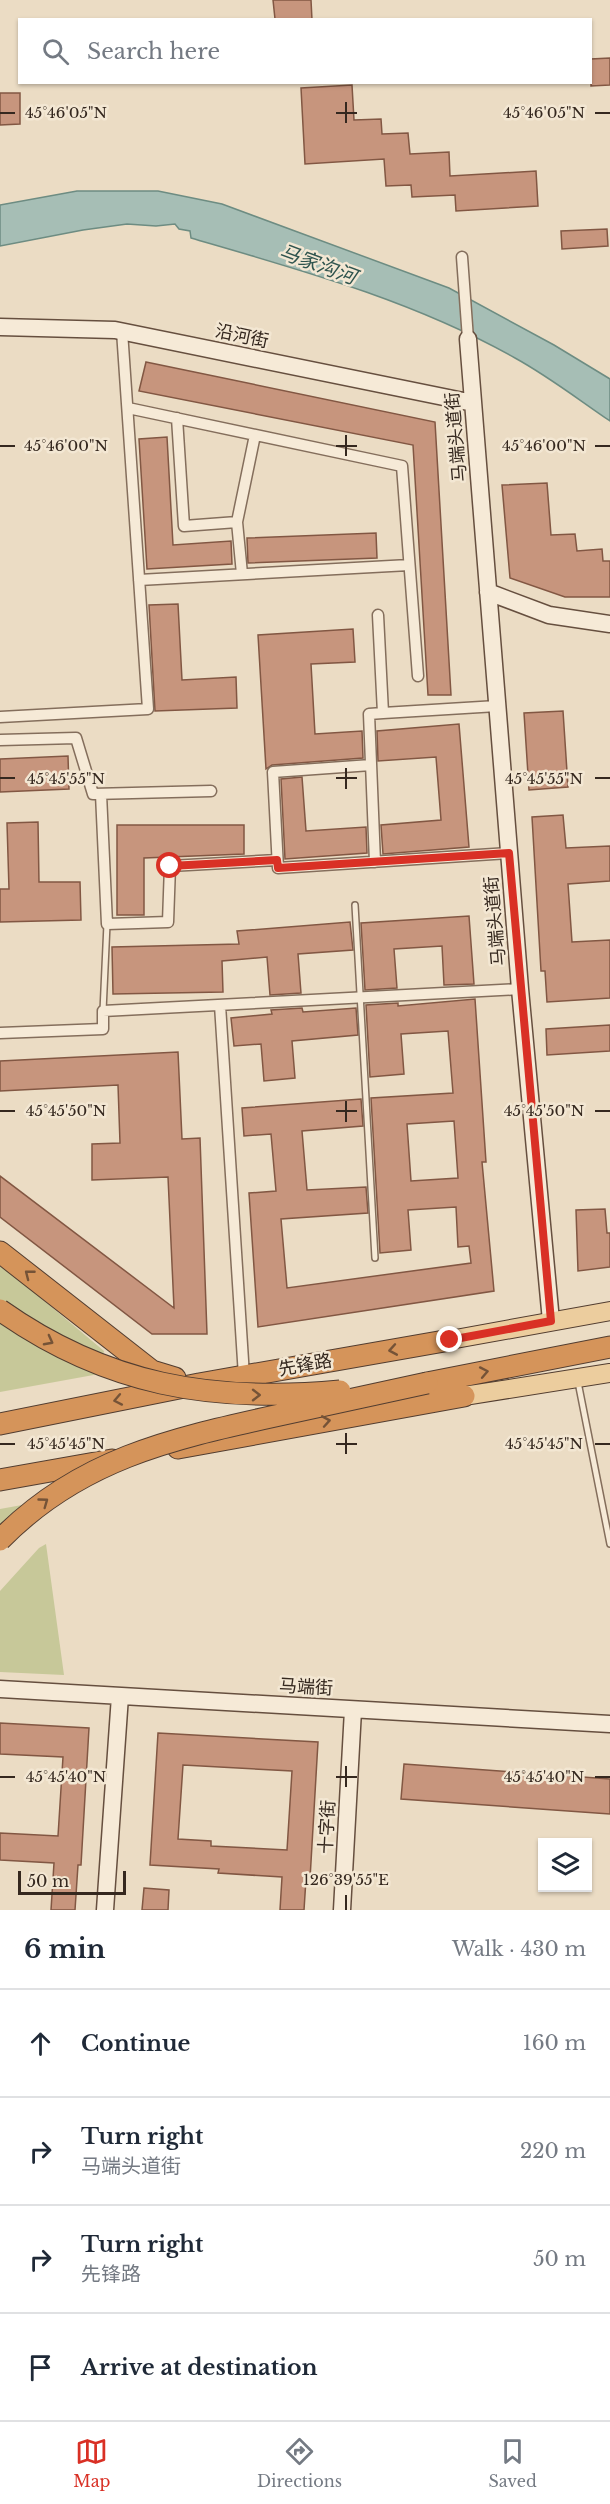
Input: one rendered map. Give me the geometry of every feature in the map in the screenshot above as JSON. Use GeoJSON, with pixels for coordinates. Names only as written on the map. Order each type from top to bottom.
{"type":"FeatureCollection","features":[{"type":"Feature","properties":{"kind":"highway"},"geometry":{"type":"LineString","coordinates":[[0,1252],[152,1371],[199,1384]]}},
{"type":"Feature","properties":{"kind":"highway"},"geometry":{"type":"LineString","coordinates":[[0,1310],[27,1329],[75,1354],[122,1373],[171,1386],[213,1393],[253,1395],[303,1394],[427,1383]]}},
{"type":"Feature","properties":{"kind":"highway","name":"先锋路"},"geometry":{"type":"LineString","coordinates":[[0,1424],[199,1384],[450,1340]]}},
{"type":"Feature","properties":{"kind":"highway"},"geometry":{"type":"LineString","coordinates":[[0,1540],[41,1504],[74,1482],[110,1462],[145,1448],[195,1434],[427,1383],[610,1347]]}},
{"type":"Feature","properties":{"kind":"highway"},"geometry":{"type":"LineString","coordinates":[[0,1480],[464,1396]]}},
{"type":"Feature","properties":{"kind":"main road","name":"先锋路"},"geometry":{"type":"LineString","coordinates":[[450,1340],[610,1311]]}},
{"type":"Feature","properties":{"kind":"main road"},"geometry":{"type":"LineString","coordinates":[[464,1396],[610,1372]]}},
{"type":"Feature","properties":{"kind":"street"},"geometry":{"type":"LineString","coordinates":[[462,256],[468,339]]}},
{"type":"Feature","properties":{"kind":"street","name":"沿河街"},"geometry":{"type":"LineString","coordinates":[[0,327],[122,331],[473,403]]}},
{"type":"Feature","properties":{"kind":"street"},"geometry":{"type":"LineString","coordinates":[[0,717],[148,709],[122,331]]}},
{"type":"Feature","properties":{"kind":"street","name":"马端头道街"},"geometry":{"type":"LineString","coordinates":[[468,339],[520,989],[551,1321]]}},
{"type":"Feature","properties":{"kind":"street"},"geometry":{"type":"LineString","coordinates":[[128,408],[402,466],[418,676]]}},
{"type":"Feature","properties":{"kind":"street"},"geometry":{"type":"LineString","coordinates":[[177,418],[184,526],[237,522]]}},
{"type":"Feature","properties":{"kind":"street"},"geometry":{"type":"LineString","coordinates":[[243,574],[237,522],[255,435]]}},
{"type":"Feature","properties":{"kind":"street"},"geometry":{"type":"LineString","coordinates":[[139,580],[409,565]]}},
{"type":"Feature","properties":{"kind":"street"},"geometry":{"type":"LineString","coordinates":[[488,592],[549,615],[610,624]]}},
{"type":"Feature","properties":{"kind":"street"},"geometry":{"type":"LineString","coordinates":[[378,615],[383,713]]}},
{"type":"Feature","properties":{"kind":"street"},"geometry":{"type":"LineString","coordinates":[[375,862],[369,714],[497,706]]}},
{"type":"Feature","properties":{"kind":"street"},"geometry":{"type":"LineString","coordinates":[[0,740],[76,738],[93,794],[211,791]]}},
{"type":"Feature","properties":{"kind":"street"},"geometry":{"type":"LineString","coordinates":[[371,765],[273,772],[278,868],[509,853]]}},
{"type":"Feature","properties":{"kind":"street"},"geometry":{"type":"LineString","coordinates":[[101,794],[107,924],[168,922],[170,866],[277,860]]}},
{"type":"Feature","properties":{"kind":"street"},"geometry":{"type":"LineString","coordinates":[[0,1033],[103,1029],[103,1011],[520,989]]}},
{"type":"Feature","properties":{"kind":"street"},"geometry":{"type":"LineString","coordinates":[[220,1005],[244,1376]]}},
{"type":"Feature","properties":{"kind":"street","name":"马端街"},"geometry":{"type":"LineString","coordinates":[[0,1689],[610,1724]]}},
{"type":"Feature","properties":{"kind":"street"},"geometry":{"type":"LineString","coordinates":[[105,1910],[120,1696]]}},
{"type":"Feature","properties":{"kind":"street","name":"十字街"},"geometry":{"type":"LineString","coordinates":[[342,1910],[353,1710]]}},
{"type":"Feature","properties":{"kind":"lane"},"geometry":{"type":"LineString","coordinates":[[355,905],[375,1258]]}},
{"type":"Feature","properties":{"kind":"lane"},"geometry":{"type":"LineString","coordinates":[[103,1011],[107,924]]}},
{"type":"Feature","properties":{"kind":"lane"},"geometry":{"type":"LineString","coordinates":[[577,1378],[610,1544]]}},
{"type":"Feature","properties":{"kind":"green space"},"geometry":{"type":"Polygon","coordinates":[[[0,1266],[104,1351],[99,1374],[0,1392],[0,1266]]]}},
{"type":"Feature","properties":{"kind":"green space"},"geometry":{"type":"Polygon","coordinates":[[[33,1503],[0,1533],[0,1509],[33,1503]]]}},
{"type":"Feature","properties":{"kind":"green space"},"geometry":{"type":"Polygon","coordinates":[[[46,1544],[64,1675],[0,1672],[0,1591],[39,1548],[46,1544]]]}},
{"type":"Feature","properties":{"kind":"water","name":"马家沟河"},"geometry":{"type":"Polygon","coordinates":[[[77,191],[158,191],[222,204],[449,288],[554,345],[610,379],[610,421],[527,365],[477,338],[397,303],[274,262],[191,238],[190,231],[179,229],[175,224],[156,226],[127,224],[0,246],[0,205],[77,191]]]}},
{"type":"Feature","properties":{"kind":"building"},"geometry":{"type":"Polygon","coordinates":[[[273,0],[311,0],[312,18],[275,18],[273,0]]]}},
{"type":"Feature","properties":{"kind":"building"},"geometry":{"type":"Polygon","coordinates":[[[610,58],[610,85],[591,86],[592,59],[610,58]]]}},
{"type":"Feature","properties":{"kind":"building"},"geometry":{"type":"Polygon","coordinates":[[[352,85],[354,120],[381,119],[382,134],[408,133],[410,154],[449,152],[450,176],[536,171],[538,206],[456,211],[455,195],[412,197],[411,185],[386,186],[384,159],[305,164],[301,88],[352,85]]]}},
{"type":"Feature","properties":{"kind":"building"},"geometry":{"type":"Polygon","coordinates":[[[0,93],[20,93],[20,124],[0,125],[0,93]]]}},
{"type":"Feature","properties":{"kind":"building"},"geometry":{"type":"Polygon","coordinates":[[[607,229],[608,246],[562,249],[561,231],[607,229]]]}},
{"type":"Feature","properties":{"kind":"building"},"geometry":{"type":"Polygon","coordinates":[[[146,362],[435,422],[451,695],[428,695],[413,445],[139,391],[146,362]]]}},
{"type":"Feature","properties":{"kind":"building"},"geometry":{"type":"Polygon","coordinates":[[[167,437],[173,545],[231,541],[232,564],[147,569],[139,439],[167,437]]]}},
{"type":"Feature","properties":{"kind":"building"},"geometry":{"type":"Polygon","coordinates":[[[547,483],[551,535],[575,534],[577,551],[602,549],[603,561],[610,561],[610,597],[565,597],[510,578],[502,485],[547,483]]]}},
{"type":"Feature","properties":{"kind":"building"},"geometry":{"type":"Polygon","coordinates":[[[376,533],[377,558],[248,563],[247,538],[376,533]]]}},
{"type":"Feature","properties":{"kind":"building"},"geometry":{"type":"Polygon","coordinates":[[[178,604],[182,680],[236,677],[237,708],[155,711],[149,605],[178,604]]]}},
{"type":"Feature","properties":{"kind":"building"},"geometry":{"type":"Polygon","coordinates":[[[353,629],[355,662],[311,664],[315,734],[362,731],[363,758],[272,765],[266,769],[258,635],[353,629]]]}},
{"type":"Feature","properties":{"kind":"building"},"geometry":{"type":"Polygon","coordinates":[[[563,711],[568,787],[529,790],[524,713],[563,711]]]}},
{"type":"Feature","properties":{"kind":"building"},"geometry":{"type":"Polygon","coordinates":[[[459,724],[469,847],[383,854],[381,825],[441,820],[436,757],[378,761],[377,731],[459,724]]]}},
{"type":"Feature","properties":{"kind":"building"},"geometry":{"type":"Polygon","coordinates":[[[68,756],[69,789],[0,792],[0,759],[68,756]]]}},
{"type":"Feature","properties":{"kind":"building"},"geometry":{"type":"Polygon","coordinates":[[[302,777],[306,831],[366,827],[367,853],[285,859],[281,779],[302,777]]]}},
{"type":"Feature","properties":{"kind":"building"},"geometry":{"type":"Polygon","coordinates":[[[563,815],[566,848],[610,846],[610,881],[568,884],[572,942],[610,940],[610,998],[547,1002],[545,971],[541,971],[532,817],[563,815]]]}},
{"type":"Feature","properties":{"kind":"building"},"geometry":{"type":"Polygon","coordinates":[[[38,822],[39,882],[80,882],[81,920],[0,922],[0,889],[9,889],[7,823],[38,822]]]}},
{"type":"Feature","properties":{"kind":"building"},"geometry":{"type":"Polygon","coordinates":[[[117,825],[244,825],[244,854],[144,858],[144,915],[117,915],[117,825]]]}},
{"type":"Feature","properties":{"kind":"building"},"geometry":{"type":"Polygon","coordinates":[[[469,916],[474,984],[444,985],[442,946],[394,949],[397,988],[365,990],[361,923],[469,916]]]}},
{"type":"Feature","properties":{"kind":"building"},"geometry":{"type":"Polygon","coordinates":[[[350,922],[353,950],[298,954],[301,993],[270,995],[267,957],[222,961],[223,992],[113,994],[112,947],[239,944],[237,931],[350,922]]]}},
{"type":"Feature","properties":{"kind":"building"},"geometry":{"type":"Polygon","coordinates":[[[475,999],[486,1162],[482,1162],[494,1291],[258,1327],[249,1193],[276,1191],[271,1134],[244,1136],[242,1108],[361,1099],[363,1126],[302,1131],[307,1190],[366,1187],[368,1213],[281,1219],[287,1288],[471,1263],[469,1246],[458,1247],[456,1207],[408,1210],[411,1250],[380,1253],[371,1098],[453,1093],[448,1031],[401,1034],[404,1074],[370,1077],[366,1005],[398,1003],[398,1006],[475,999]],[[454,1121],[407,1124],[411,1181],[458,1178],[454,1121]]]}},
{"type":"Feature","properties":{"kind":"building"},"geometry":{"type":"Polygon","coordinates":[[[302,1008],[303,1012],[356,1008],[358,1035],[292,1041],[295,1078],[264,1081],[261,1044],[234,1046],[231,1018],[272,1014],[271,1010],[302,1008]]]}},
{"type":"Feature","properties":{"kind":"building"},"geometry":{"type":"Polygon","coordinates":[[[610,1025],[610,1051],[547,1055],[546,1029],[610,1025]]]}},
{"type":"Feature","properties":{"kind":"building"},"geometry":{"type":"Polygon","coordinates":[[[178,1052],[182,1139],[200,1138],[207,1334],[152,1334],[0,1217],[0,1176],[174,1308],[168,1177],[92,1180],[92,1144],[120,1143],[118,1085],[0,1091],[0,1061],[178,1052]]]}},
{"type":"Feature","properties":{"kind":"building"},"geometry":{"type":"Polygon","coordinates":[[[605,1209],[607,1233],[610,1233],[610,1267],[578,1271],[576,1210],[605,1209]]]}},
{"type":"Feature","properties":{"kind":"building"},"geometry":{"type":"Polygon","coordinates":[[[0,1723],[89,1728],[81,1865],[78,1865],[75,1910],[51,1910],[54,1863],[0,1860],[0,1833],[58,1836],[63,1757],[0,1754],[0,1723]]]}},
{"type":"Feature","properties":{"kind":"building"},"geometry":{"type":"Polygon","coordinates":[[[158,1733],[318,1742],[310,1879],[306,1879],[304,1910],[280,1910],[282,1877],[218,1873],[219,1869],[150,1865],[158,1733]],[[183,1765],[178,1839],[211,1841],[211,1846],[287,1850],[292,1771],[183,1765]]]}},
{"type":"Feature","properties":{"kind":"building"},"geometry":{"type":"Polygon","coordinates":[[[404,1764],[610,1779],[610,1814],[401,1799],[404,1764]]]}},
{"type":"Feature","properties":{"kind":"building"},"geometry":{"type":"Polygon","coordinates":[[[144,1888],[169,1890],[168,1910],[142,1910],[144,1888]]]}},
{"type":"Feature","properties":{"kind":"route"},"geometry":{"type":"LineString","coordinates":[[170,866],[277,860],[278,868],[509,853],[551,1321],[450,1340]]}}]}
